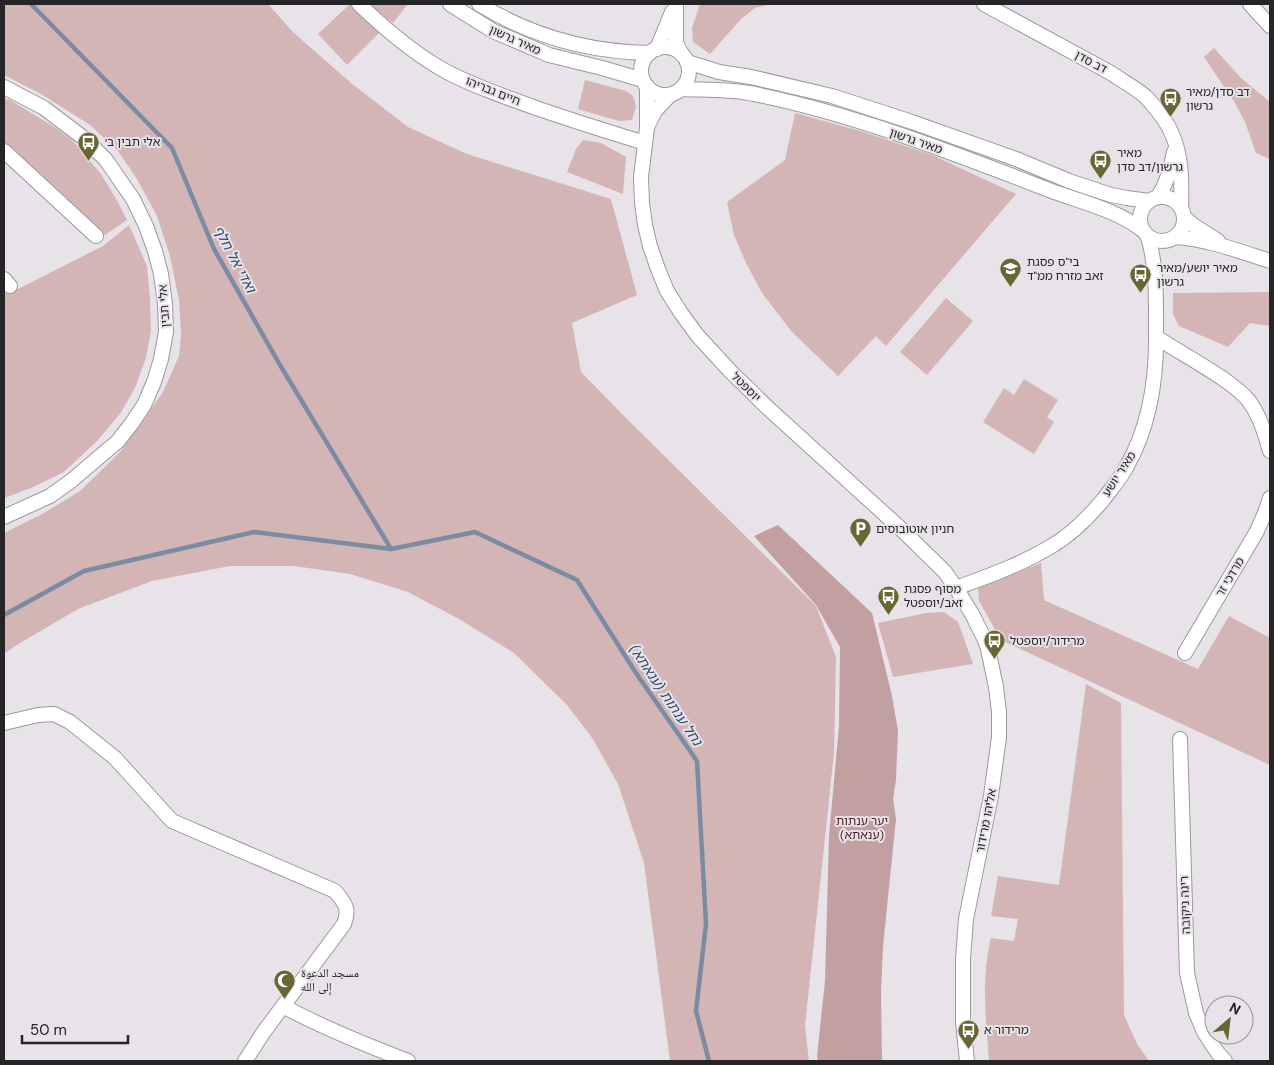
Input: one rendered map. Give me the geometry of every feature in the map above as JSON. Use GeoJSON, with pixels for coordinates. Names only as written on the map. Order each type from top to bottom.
{"type":"FeatureCollection","features":[{"type":"Feature","properties":{"kind":"street","name":"חיים גבריהו"},"geometry":{"type":"LineString","coordinates":[[360,4],[395,37],[417,54],[446,71],[475,85],[570,120],[645,143]]}},
{"type":"Feature","properties":{"kind":"street","name":"מאיר גרשון"},"geometry":{"type":"LineString","coordinates":[[450,4],[493,31],[542,52],[645,83]]}},
{"type":"Feature","properties":{"kind":"street","name":"מאיר גרשון"},"geometry":{"type":"LineString","coordinates":[[479,4],[501,17],[554,39],[606,51],[654,51]]}},
{"type":"Feature","properties":{"kind":"street"},"geometry":{"type":"LineString","coordinates":[[654,51],[668,24],[675,4]]}},
{"type":"Feature","properties":{"kind":"street"},"geometry":{"type":"LineString","coordinates":[[675,4],[676,44],[685,59],[689,70],[686,84],[676,92],[657,94],[645,83],[641,73],[642,65],[645,58],[654,51],[671,48],[685,59]]}},
{"type":"Feature","properties":{"kind":"street","name":"דב סדן"},"geometry":{"type":"LineString","coordinates":[[984,4],[1110,73],[1144,96],[1171,131],[1181,174],[1182,212]]}},
{"type":"Feature","properties":{"kind":"street"},"geometry":{"type":"LineString","coordinates":[[1250,4],[1270,26]]}},
{"type":"Feature","properties":{"kind":"street","name":"מאיר גרשון"},"geometry":{"type":"LineString","coordinates":[[685,59],[718,72],[832,96],[912,122],[1103,192],[1127,198],[1154,199]]}},
{"type":"Feature","properties":{"kind":"street","name":"יוספטל"},"geometry":{"type":"LineString","coordinates":[[645,83],[647,128],[641,177],[642,203],[650,246],[667,291],[697,335],[736,377],[900,528],[945,572],[956,588]]}},
{"type":"Feature","properties":{"kind":"street","name":"אלי תבין"},"geometry":{"type":"LineString","coordinates":[[4,87],[44,108],[85,139],[106,160],[128,193],[146,226],[155,251],[162,281],[166,332],[162,359],[144,405],[118,441],[71,482],[50,496],[4,518]]}},
{"type":"Feature","properties":{"kind":"street","name":"מאיר גרשון"},"geometry":{"type":"LineString","coordinates":[[676,92],[720,90],[748,93],[827,111],[906,137],[1064,196],[1107,210],[1132,222],[1145,233]]}},
{"type":"Feature","properties":{"kind":"street","name":"יוספטל"},"geometry":{"type":"LineString","coordinates":[[647,128],[655,111],[676,92]]}},
{"type":"Feature","properties":{"kind":"street"},"geometry":{"type":"LineString","coordinates":[[1175,144],[1170,175],[1166,185],[1141,210],[1139,216],[1145,233],[1154,240],[1194,239],[1270,261]]}},
{"type":"Feature","properties":{"kind":"street"},"geometry":{"type":"LineString","coordinates":[[4,151],[96,236]]}},
{"type":"Feature","properties":{"kind":"street"},"geometry":{"type":"LineString","coordinates":[[1154,199],[1168,198],[1173,200],[1182,212],[1207,234],[1237,250]]}},
{"type":"Feature","properties":{"kind":"street"},"geometry":{"type":"LineString","coordinates":[[1171,239],[1182,228],[1182,212]]}},
{"type":"Feature","properties":{"kind":"street","name":"מאיר יושע"},"geometry":{"type":"LineString","coordinates":[[956,588],[1007,569],[1045,550],[1073,531],[1093,512],[1127,467],[1138,443],[1147,414],[1153,388],[1156,356],[1156,278],[1153,254],[1145,233]]}},
{"type":"Feature","properties":{"kind":"street","name":"מאיר יושע"},"geometry":{"type":"LineString","coordinates":[[1156,278],[1171,239]]}},
{"type":"Feature","properties":{"kind":"street"},"geometry":{"type":"LineString","coordinates":[[1156,337],[1211,371],[1234,387],[1248,400],[1257,414],[1270,451]]}},
{"type":"Feature","properties":{"kind":"street","name":"מרדכי זר"},"geometry":{"type":"LineString","coordinates":[[1185,653],[1257,531],[1270,498]]}},
{"type":"Feature","properties":{"kind":"street","name":"אליהו מרידור"},"geometry":{"type":"LineString","coordinates":[[956,588],[985,640],[996,687],[999,712],[999,737],[991,796],[966,919],[963,959],[963,1022],[967,1061]]}},
{"type":"Feature","properties":{"kind":"street"},"geometry":{"type":"LineString","coordinates":[[4,723],[38,715],[54,714],[70,722],[115,758],[172,821],[335,891],[344,902],[348,914],[344,924],[263,1033],[245,1061]]}},
{"type":"Feature","properties":{"kind":"street","name":"רינה ניקובה"},"geometry":{"type":"LineString","coordinates":[[1180,739],[1187,973],[1196,1013],[1204,1032],[1225,1061]]}},
{"type":"Feature","properties":{"kind":"street"},"geometry":{"type":"LineString","coordinates":[[283,1006],[305,1018],[364,1044],[408,1061]]}},
{"type":"Feature","properties":{"kind":"shaded area"},"geometry":{"type":"Polygon","coordinates":[[[4,4],[268,4],[293,32],[351,83],[408,127],[467,154],[611,199],[637,295],[572,323],[581,372],[816,606],[836,657],[834,753],[805,1026],[809,1061],[670,1061],[644,863],[618,784],[593,739],[567,705],[514,653],[459,619],[408,592],[350,574],[294,566],[230,566],[152,581],[78,609],[4,654],[4,533],[44,513],[80,491],[120,452],[163,392],[179,356],[181,333],[179,300],[170,256],[157,216],[137,179],[118,151],[90,125],[41,94],[4,75],[4,4]]]}},
{"type":"Feature","properties":{"kind":"shaded area"},"geometry":{"type":"Polygon","coordinates":[[[350,4],[379,33],[347,65],[318,34],[350,4]]]}},
{"type":"Feature","properties":{"kind":"shaded area"},"geometry":{"type":"Polygon","coordinates":[[[370,4],[408,4],[393,23],[370,4]]]}},
{"type":"Feature","properties":{"kind":"shaded area"},"geometry":{"type":"Polygon","coordinates":[[[700,4],[771,4],[755,8],[741,19],[710,54],[693,42],[692,28],[700,4]]]}},
{"type":"Feature","properties":{"kind":"shaded area"},"geometry":{"type":"Polygon","coordinates":[[[1214,48],[1241,78],[1270,102],[1270,159],[1256,153],[1245,122],[1235,103],[1204,57],[1214,48]]]}},
{"type":"Feature","properties":{"kind":"shaded area"},"geometry":{"type":"Polygon","coordinates":[[[585,80],[626,91],[633,96],[636,107],[632,120],[619,121],[578,109],[585,80]]]}},
{"type":"Feature","properties":{"kind":"shaded area"},"geometry":{"type":"Polygon","coordinates":[[[4,99],[10,100],[56,128],[73,141],[101,174],[127,220],[105,235],[4,142],[4,99]]]}},
{"type":"Feature","properties":{"kind":"shaded area"},"geometry":{"type":"Polygon","coordinates":[[[795,113],[864,132],[932,155],[1016,194],[886,346],[876,336],[838,376],[792,332],[762,293],[734,235],[727,202],[785,160],[795,113]]]}},
{"type":"Feature","properties":{"kind":"shaded area"},"geometry":{"type":"Polygon","coordinates":[[[583,140],[601,143],[626,157],[623,194],[567,172],[576,149],[583,140]]]}},
{"type":"Feature","properties":{"kind":"shaded area"},"geometry":{"type":"Polygon","coordinates":[[[129,225],[147,266],[150,300],[151,331],[146,358],[135,388],[120,414],[97,441],[64,472],[31,488],[4,498],[4,294],[14,291],[103,246],[129,225]]]}},
{"type":"Feature","properties":{"kind":"shaded area"},"geometry":{"type":"Polygon","coordinates":[[[1270,292],[1270,326],[1250,323],[1228,347],[1179,326],[1173,314],[1173,293],[1270,292]]]}},
{"type":"Feature","properties":{"kind":"shaded area"},"geometry":{"type":"Polygon","coordinates":[[[946,298],[973,321],[927,375],[900,352],[946,298]]]}},
{"type":"Feature","properties":{"kind":"shaded area"},"geometry":{"type":"Polygon","coordinates":[[[1024,379],[1058,400],[1047,417],[1054,422],[1034,454],[983,422],[1004,388],[1014,395],[1024,379]]]}},
{"type":"Feature","properties":{"kind":"shaded area"},"geometry":{"type":"Polygon","coordinates":[[[1041,563],[1044,600],[1198,669],[1229,616],[1270,638],[1270,765],[1001,640],[979,601],[978,588],[1041,563]]]}},
{"type":"Feature","properties":{"kind":"shaded area"},"geometry":{"type":"Polygon","coordinates":[[[944,612],[958,622],[973,664],[893,677],[878,623],[926,613],[944,612]]]}},
{"type":"Feature","properties":{"kind":"shaded area"},"geometry":{"type":"Polygon","coordinates":[[[1086,684],[1121,703],[1124,1015],[1137,1044],[1149,1061],[989,1061],[985,984],[991,938],[1014,941],[1018,919],[991,916],[998,876],[1059,885],[1086,684]]]}},
{"type":"Feature","properties":{"kind":"green space","name":"יער ענתות (ענאתא)"},"geometry":{"type":"Polygon","coordinates":[[[778,525],[872,613],[892,696],[898,731],[896,780],[893,799],[896,819],[883,946],[881,993],[882,1061],[818,1061],[817,1056],[825,981],[829,836],[839,726],[840,647],[816,605],[754,536],[778,525]]]}},
{"type":"Feature","properties":{"kind":"waterway","name":"ואדי אל חלף"},"geometry":{"type":"LineString","coordinates":[[31,4],[172,148],[214,249],[280,365],[391,549]]}},
{"type":"Feature","properties":{"kind":"waterway","name":"נחל ענתות (ענאתא)"},"geometry":{"type":"LineString","coordinates":[[4,615],[84,571],[254,532],[391,549],[475,532],[577,580],[636,673],[697,761],[706,924],[696,1011],[709,1061]]}},
{"type":"Feature","properties":{"kind":"place","name":"דב סדן/מאיר גרשון"},"geometry":{"type":"Point","coordinates":[1170,118]}},
{"type":"Feature","properties":{"kind":"place","name":"אלי תבין ב׳"},"geometry":{"type":"Point","coordinates":[89,161]}},
{"type":"Feature","properties":{"kind":"place","name":"מאיר גרשון/דב סדן"},"geometry":{"type":"Point","coordinates":[1101,179]}},
{"type":"Feature","properties":{"kind":"place","name":"בי\"ס פסגת זאב מזרח ממ\"ד"},"geometry":{"type":"Point","coordinates":[1011,288]}},
{"type":"Feature","properties":{"kind":"place","name":"מאיר יושע/מאיר גרשון"},"geometry":{"type":"Point","coordinates":[1141,294]}},
{"type":"Feature","properties":{"kind":"place","name":"חניון אוטובוסים"},"geometry":{"type":"Point","coordinates":[860,548]}},
{"type":"Feature","properties":{"kind":"place","name":"מסוף פסגת זאב/יוספטל"},"geometry":{"type":"Point","coordinates":[888,615]}},
{"type":"Feature","properties":{"kind":"place","name":"מרידור/יוספטל"},"geometry":{"type":"Point","coordinates":[994,660]}},
{"type":"Feature","properties":{"kind":"place","name":"مسجد الدعوة إلى الله"},"geometry":{"type":"Point","coordinates":[285,999]}},
{"type":"Feature","properties":{"kind":"place","name":"מרידור א"},"geometry":{"type":"Point","coordinates":[968,1049]}}]}
